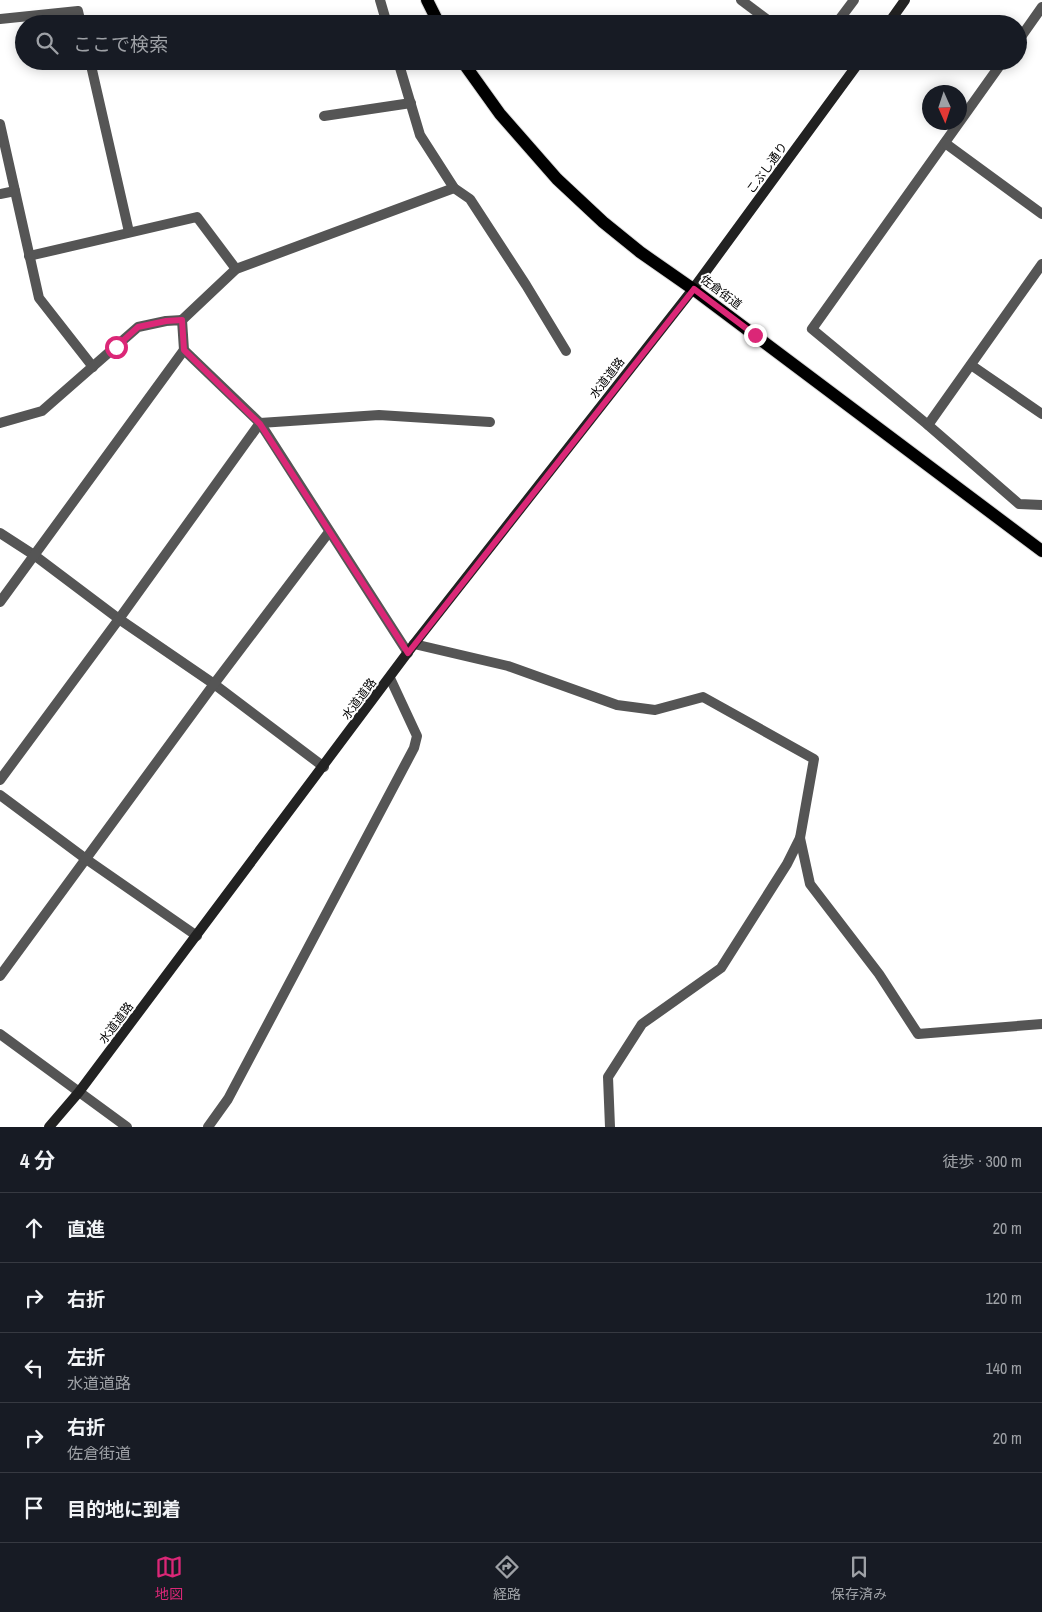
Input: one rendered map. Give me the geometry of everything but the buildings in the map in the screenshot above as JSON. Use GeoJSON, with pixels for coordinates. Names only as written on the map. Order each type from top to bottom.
{"type":"FeatureCollection","features":[{"type":"Feature","properties":{"kind":"main road"},"geometry":{"type":"LineString","coordinates":[[427,0],[434,15]]}},
{"type":"Feature","properties":{"kind":"main road","name":"佐倉街道"},"geometry":{"type":"LineString","coordinates":[[468,70],[500,114],[557,178],[603,222],[640,252],[694,289],[1042,551]]}},
{"type":"Feature","properties":{"kind":"street"},"geometry":{"type":"LineString","coordinates":[[380,0],[384,15]]}},
{"type":"Feature","properties":{"kind":"street"},"geometry":{"type":"LineString","coordinates":[[741,0],[761,15]]}},
{"type":"Feature","properties":{"kind":"street"},"geometry":{"type":"LineString","coordinates":[[843,15],[854,0]]}},
{"type":"Feature","properties":{"kind":"street"},"geometry":{"type":"LineString","coordinates":[[895,15],[906,0]]}},
{"type":"Feature","properties":{"kind":"street"},"geometry":{"type":"LineString","coordinates":[[1027,28],[1042,7]]}},
{"type":"Feature","properties":{"kind":"street"},"geometry":{"type":"LineString","coordinates":[[39,15],[78,11],[79,15]]}},
{"type":"Feature","properties":{"kind":"street"},"geometry":{"type":"LineString","coordinates":[[0,19],[15,17]]}},
{"type":"Feature","properties":{"kind":"street"},"geometry":{"type":"LineString","coordinates":[[92,70],[129,232]]}},
{"type":"Feature","properties":{"kind":"street"},"geometry":{"type":"LineString","coordinates":[[401,70],[420,135],[454,188],[470,199],[566,351]]}},
{"type":"Feature","properties":{"kind":"street","name":"こぶし通り"},"geometry":{"type":"LineString","coordinates":[[694,289],[853,70]]}},
{"type":"Feature","properties":{"kind":"street"},"geometry":{"type":"LineString","coordinates":[[997,70],[812,328],[1019,504],[1042,505]]}},
{"type":"Feature","properties":{"kind":"street"},"geometry":{"type":"LineString","coordinates":[[324,116],[411,103]]}},
{"type":"Feature","properties":{"kind":"street"},"geometry":{"type":"LineString","coordinates":[[0,124],[39,298],[93,367]]}},
{"type":"Feature","properties":{"kind":"street"},"geometry":{"type":"LineString","coordinates":[[945,143],[1042,214]]}},
{"type":"Feature","properties":{"kind":"street"},"geometry":{"type":"LineString","coordinates":[[0,423],[42,411],[138,327],[166,321],[182,320],[236,269],[454,188]]}},
{"type":"Feature","properties":{"kind":"street"},"geometry":{"type":"LineString","coordinates":[[0,194],[15,191]]}},
{"type":"Feature","properties":{"kind":"street"},"geometry":{"type":"LineString","coordinates":[[30,256],[197,217],[236,269]]}},
{"type":"Feature","properties":{"kind":"street"},"geometry":{"type":"LineString","coordinates":[[928,425],[1042,264]]}},
{"type":"Feature","properties":{"kind":"street","name":"水道道路"},"geometry":{"type":"LineString","coordinates":[[49,1127],[79,1092],[411,649],[694,289]]}},
{"type":"Feature","properties":{"kind":"street"},"geometry":{"type":"LineString","coordinates":[[0,602],[184,350],[182,320]]}},
{"type":"Feature","properties":{"kind":"street"},"geometry":{"type":"LineString","coordinates":[[184,350],[260,424],[329,532],[411,649],[508,666],[617,705],[655,710],[703,697],[814,759],[800,838],[787,864],[721,968],[642,1024],[608,1077],[610,1127]]}},
{"type":"Feature","properties":{"kind":"street"},"geometry":{"type":"LineString","coordinates":[[971,365],[1042,414]]}},
{"type":"Feature","properties":{"kind":"street"},"geometry":{"type":"LineString","coordinates":[[0,780],[260,424],[379,415],[490,422]]}},
{"type":"Feature","properties":{"kind":"street"},"geometry":{"type":"LineString","coordinates":[[0,976],[214,684],[329,532]]}},
{"type":"Feature","properties":{"kind":"street"},"geometry":{"type":"LineString","coordinates":[[0,533],[34,555],[119,619],[214,684],[324,767]]}},
{"type":"Feature","properties":{"kind":"street"},"geometry":{"type":"LineString","coordinates":[[208,1127],[228,1099],[414,748],[417,736],[390,678]]}},
{"type":"Feature","properties":{"kind":"street"},"geometry":{"type":"LineString","coordinates":[[0,795],[86,859],[197,936]]}},
{"type":"Feature","properties":{"kind":"street"},"geometry":{"type":"LineString","coordinates":[[800,838],[810,884],[879,974],[918,1034],[1042,1024]]}},
{"type":"Feature","properties":{"kind":"street"},"geometry":{"type":"LineString","coordinates":[[0,1034],[128,1127]]}},
{"type":"Feature","properties":{"kind":"route"},"geometry":{"type":"LineString","coordinates":[[116,347],[138,327],[166,321],[182,320],[184,350],[260,424],[408,653],[694,289],[755,335]]}}]}
